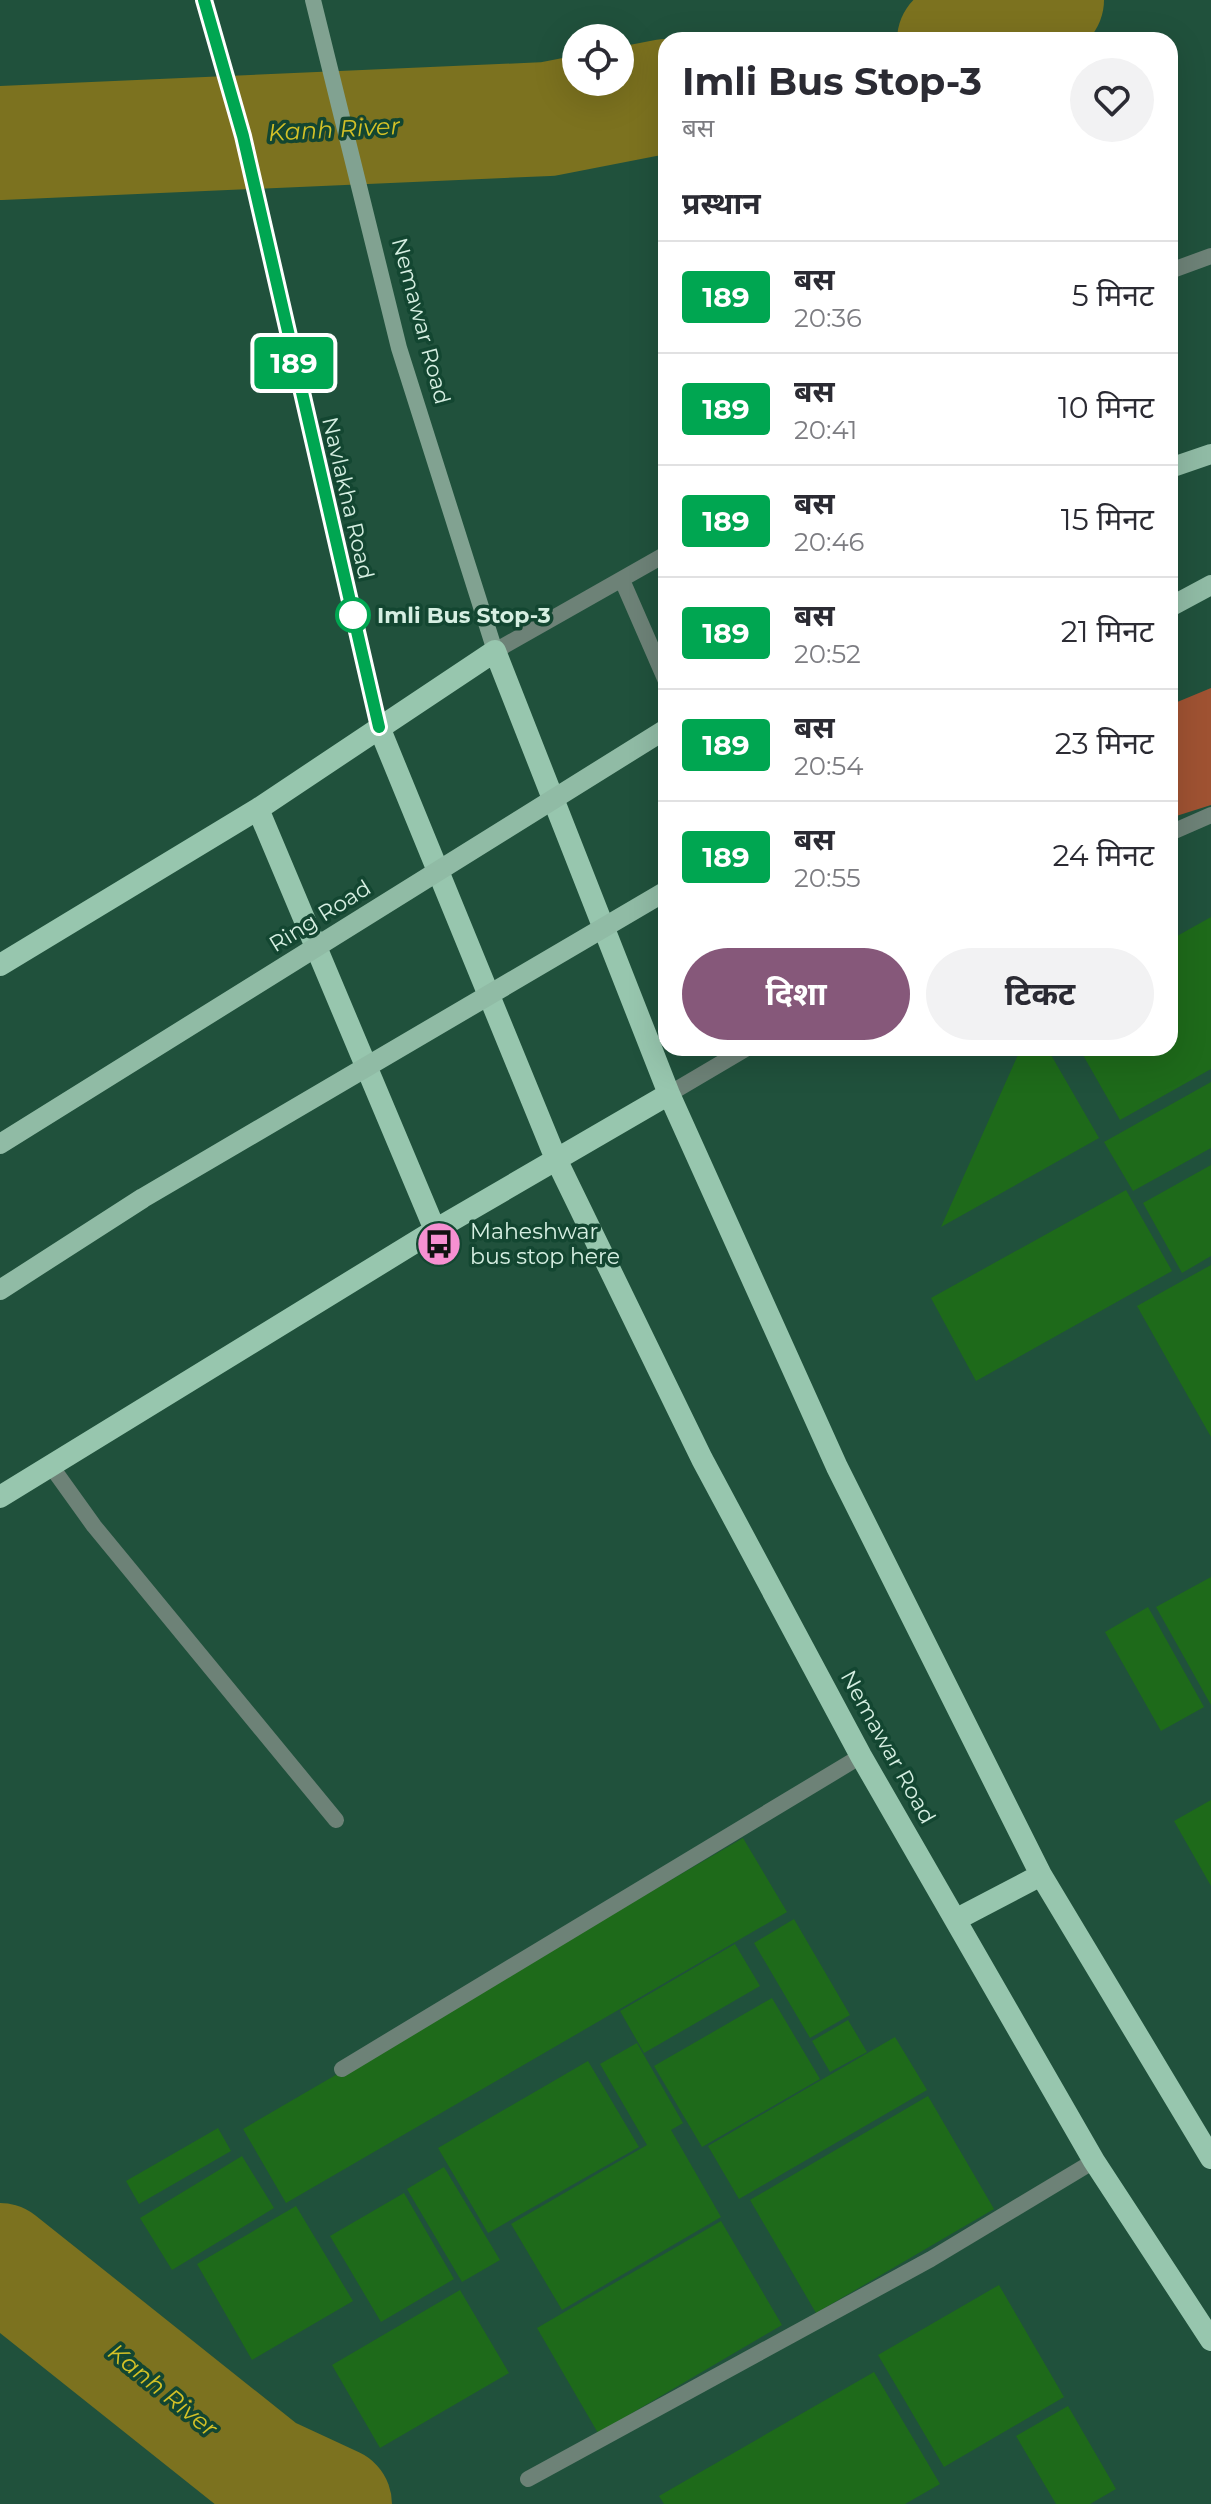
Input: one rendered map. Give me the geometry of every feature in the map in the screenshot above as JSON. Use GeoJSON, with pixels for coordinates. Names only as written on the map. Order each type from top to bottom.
{"type":"FeatureCollection","features":[{"type":"Feature","properties":{"kind":"highway"},"geometry":{"type":"LineString","coordinates":[[0,965],[258,809],[495,651],[669,1094],[837,1467],[1041,1875],[1211,2158]]}},
{"type":"Feature","properties":{"kind":"highway","name":"Nemawar Road"},"geometry":{"type":"LineString","coordinates":[[379,727],[556,1159],[702,1459],[861,1756],[1094,2161],[1211,2340]]}},
{"type":"Feature","properties":{"kind":"highway"},"geometry":{"type":"LineString","coordinates":[[258,809],[435,1230]]}},
{"type":"Feature","properties":{"kind":"highway"},"geometry":{"type":"LineString","coordinates":[[0,1497],[435,1230],[669,1094]]}},
{"type":"Feature","properties":{"kind":"highway"},"geometry":{"type":"LineString","coordinates":[[957,1919],[1041,1875]]}},
{"type":"Feature","properties":{"kind":"main road","name":"Navlakha Road"},"geometry":{"type":"LineString","coordinates":[[204,0],[243,136],[379,727]]}},
{"type":"Feature","properties":{"kind":"main road","name":"Nemawar Road"},"geometry":{"type":"LineString","coordinates":[[313,0],[399,348],[495,651]]}},
{"type":"Feature","properties":{"kind":"main road"},"geometry":{"type":"LineString","coordinates":[[1178,465],[1211,454]]}},
{"type":"Feature","properties":{"kind":"main road"},"geometry":{"type":"LineString","coordinates":[[1178,603],[1211,585]]}},
{"type":"Feature","properties":{"kind":"main road","name":"Ring Road"},"geometry":{"type":"LineString","coordinates":[[0,1144],[658,734]]}},
{"type":"Feature","properties":{"kind":"main road"},"geometry":{"type":"LineString","coordinates":[[0,1290],[143,1198],[658,896]]}},
{"type":"Feature","properties":{"kind":"street"},"geometry":{"type":"LineString","coordinates":[[1178,268],[1211,256]]}},
{"type":"Feature","properties":{"kind":"street"},"geometry":{"type":"LineString","coordinates":[[495,651],[658,559]]}},
{"type":"Feature","properties":{"kind":"street"},"geometry":{"type":"LineString","coordinates":[[622,580],[658,663]]}},
{"type":"Feature","properties":{"kind":"street"},"geometry":{"type":"LineString","coordinates":[[1178,829],[1211,815]]}},
{"type":"Feature","properties":{"kind":"street"},"geometry":{"type":"LineString","coordinates":[[669,1094],[733,1056]]}},
{"type":"Feature","properties":{"kind":"street"},"geometry":{"type":"LineString","coordinates":[[51,1466],[94,1526],[336,1820]]}},
{"type":"Feature","properties":{"kind":"street"},"geometry":{"type":"LineString","coordinates":[[342,2069],[861,1756]]}},
{"type":"Feature","properties":{"kind":"street"},"geometry":{"type":"LineString","coordinates":[[528,2479],[931,2259],[1094,2161]]}},
{"type":"Feature","properties":{"kind":"shaded area"},"geometry":{"type":"Polygon","coordinates":[[[1211,688],[1211,805],[1178,815],[1178,702],[1211,688]]]}},
{"type":"Feature","properties":{"kind":"building"},"geometry":{"type":"Polygon","coordinates":[[[1211,917],[1211,1069],[1120,1120],[1084,1056],[1178,1056],[1178,936],[1211,917]]]}},
{"type":"Feature","properties":{"kind":"building"},"geometry":{"type":"Polygon","coordinates":[[[1017,1056],[1052,1056],[1099,1138],[941,1227],[1017,1056]]]}},
{"type":"Feature","properties":{"kind":"building"},"geometry":{"type":"Polygon","coordinates":[[[1211,1082],[1211,1148],[1133,1191],[1104,1142],[1211,1082]]]}},
{"type":"Feature","properties":{"kind":"building"},"geometry":{"type":"Polygon","coordinates":[[[1211,1165],[1211,1256],[1182,1273],[1143,1203],[1211,1165]]]}},
{"type":"Feature","properties":{"kind":"building"},"geometry":{"type":"Polygon","coordinates":[[[1126,1190],[1172,1271],[976,1381],[931,1298],[1126,1190]]]}},
{"type":"Feature","properties":{"kind":"building"},"geometry":{"type":"Polygon","coordinates":[[[1211,1265],[1211,1437],[1137,1306],[1211,1265]]]}},
{"type":"Feature","properties":{"kind":"building"},"geometry":{"type":"Polygon","coordinates":[[[1211,1577],[1211,1705],[1156,1607],[1211,1577]]]}},
{"type":"Feature","properties":{"kind":"building"},"geometry":{"type":"Polygon","coordinates":[[[1148,1607],[1204,1707],[1161,1731],[1105,1632],[1148,1607]]]}},
{"type":"Feature","properties":{"kind":"building"},"geometry":{"type":"Polygon","coordinates":[[[1211,1800],[1211,1886],[1174,1821],[1211,1800]]]}},
{"type":"Feature","properties":{"kind":"building"},"geometry":{"type":"Polygon","coordinates":[[[743,1838],[787,1912],[286,2203],[243,2129],[743,1838]]]}},
{"type":"Feature","properties":{"kind":"building"},"geometry":{"type":"Polygon","coordinates":[[[794,1919],[850,2015],[810,2038],[754,1943],[794,1919]]]}},
{"type":"Feature","properties":{"kind":"building"},"geometry":{"type":"Polygon","coordinates":[[[735,1944],[760,1986],[644,2053],[620,2011],[735,1944]]]}},
{"type":"Feature","properties":{"kind":"building"},"geometry":{"type":"Polygon","coordinates":[[[772,1998],[820,2079],[702,2147],[654,2066],[772,1998]]]}},
{"type":"Feature","properties":{"kind":"building"},"geometry":{"type":"Polygon","coordinates":[[[848,2020],[867,2052],[830,2072],[812,2041],[848,2020]]]}},
{"type":"Feature","properties":{"kind":"building"},"geometry":{"type":"Polygon","coordinates":[[[895,2037],[927,2090],[739,2199],[708,2146],[895,2037]]]}},
{"type":"Feature","properties":{"kind":"building"},"geometry":{"type":"Polygon","coordinates":[[[637,2043],[683,2123],[671,2130],[721,2217],[562,2310],[511,2224],[647,2145],[600,2064],[637,2043]]]}},
{"type":"Feature","properties":{"kind":"building"},"geometry":{"type":"Polygon","coordinates":[[[588,2061],[639,2147],[488,2233],[438,2148],[588,2061]]]}},
{"type":"Feature","properties":{"kind":"building"},"geometry":{"type":"Polygon","coordinates":[[[928,2096],[994,2209],[816,2313],[750,2200],[928,2096]]]}},
{"type":"Feature","properties":{"kind":"building"},"geometry":{"type":"Polygon","coordinates":[[[218,2128],[231,2151],[139,2204],[126,2181],[218,2128]]]}},
{"type":"Feature","properties":{"kind":"building"},"geometry":{"type":"Polygon","coordinates":[[[242,2156],[274,2208],[172,2270],[140,2218],[242,2156]]]}},
{"type":"Feature","properties":{"kind":"building"},"geometry":{"type":"Polygon","coordinates":[[[444,2167],[500,2260],[462,2282],[407,2189],[444,2167]]]}},
{"type":"Feature","properties":{"kind":"building"},"geometry":{"type":"Polygon","coordinates":[[[404,2193],[454,2279],[381,2322],[330,2236],[404,2193]]]}},
{"type":"Feature","properties":{"kind":"building"},"geometry":{"type":"Polygon","coordinates":[[[296,2206],[353,2301],[252,2360],[197,2264],[296,2206]]]}},
{"type":"Feature","properties":{"kind":"building"},"geometry":{"type":"Polygon","coordinates":[[[721,2221],[782,2325],[598,2433],[537,2328],[721,2221]]]}},
{"type":"Feature","properties":{"kind":"building"},"geometry":{"type":"Polygon","coordinates":[[[999,2285],[1064,2397],[944,2467],[878,2355],[999,2285]]]}},
{"type":"Feature","properties":{"kind":"building"},"geometry":{"type":"Polygon","coordinates":[[[460,2290],[509,2373],[380,2448],[332,2365],[460,2290]]]}},
{"type":"Feature","properties":{"kind":"building"},"geometry":{"type":"Polygon","coordinates":[[[874,2372],[940,2484],[905,2504],[664,2504],[659,2496],[874,2372]]]}},
{"type":"Feature","properties":{"kind":"building"},"geometry":{"type":"Polygon","coordinates":[[[1068,2406],[1116,2489],[1090,2504],[1056,2504],[1016,2436],[1068,2406]]]}},
{"type":"Feature","properties":{"kind":"waterway","name":"Kanh River"},"geometry":{"type":"LineString","coordinates":[[995,32],[1031,25],[1047,0]]}},
{"type":"Feature","properties":{"kind":"waterway","name":"Kanh River"},"geometry":{"type":"LineString","coordinates":[[0,143],[548,119],[658,98]]}},
{"type":"Feature","properties":{"kind":"waterway","name":"Kanh River"},"geometry":{"type":"LineString","coordinates":[[0,2260],[266,2472],[335,2504]]}},
{"type":"Feature","properties":{"kind":"bus line","name":"189"},"geometry":{"type":"LineString","coordinates":[[204,0],[243,136],[379,727]]}},
{"type":"Feature","properties":{"kind":"place","name":"Imli Bus Stop-3"},"geometry":{"type":"Point","coordinates":[353,615]}},
{"type":"Feature","properties":{"kind":"place","name":"Maheshwar bus stop here"},"geometry":{"type":"Point","coordinates":[439,1244]}}]}
